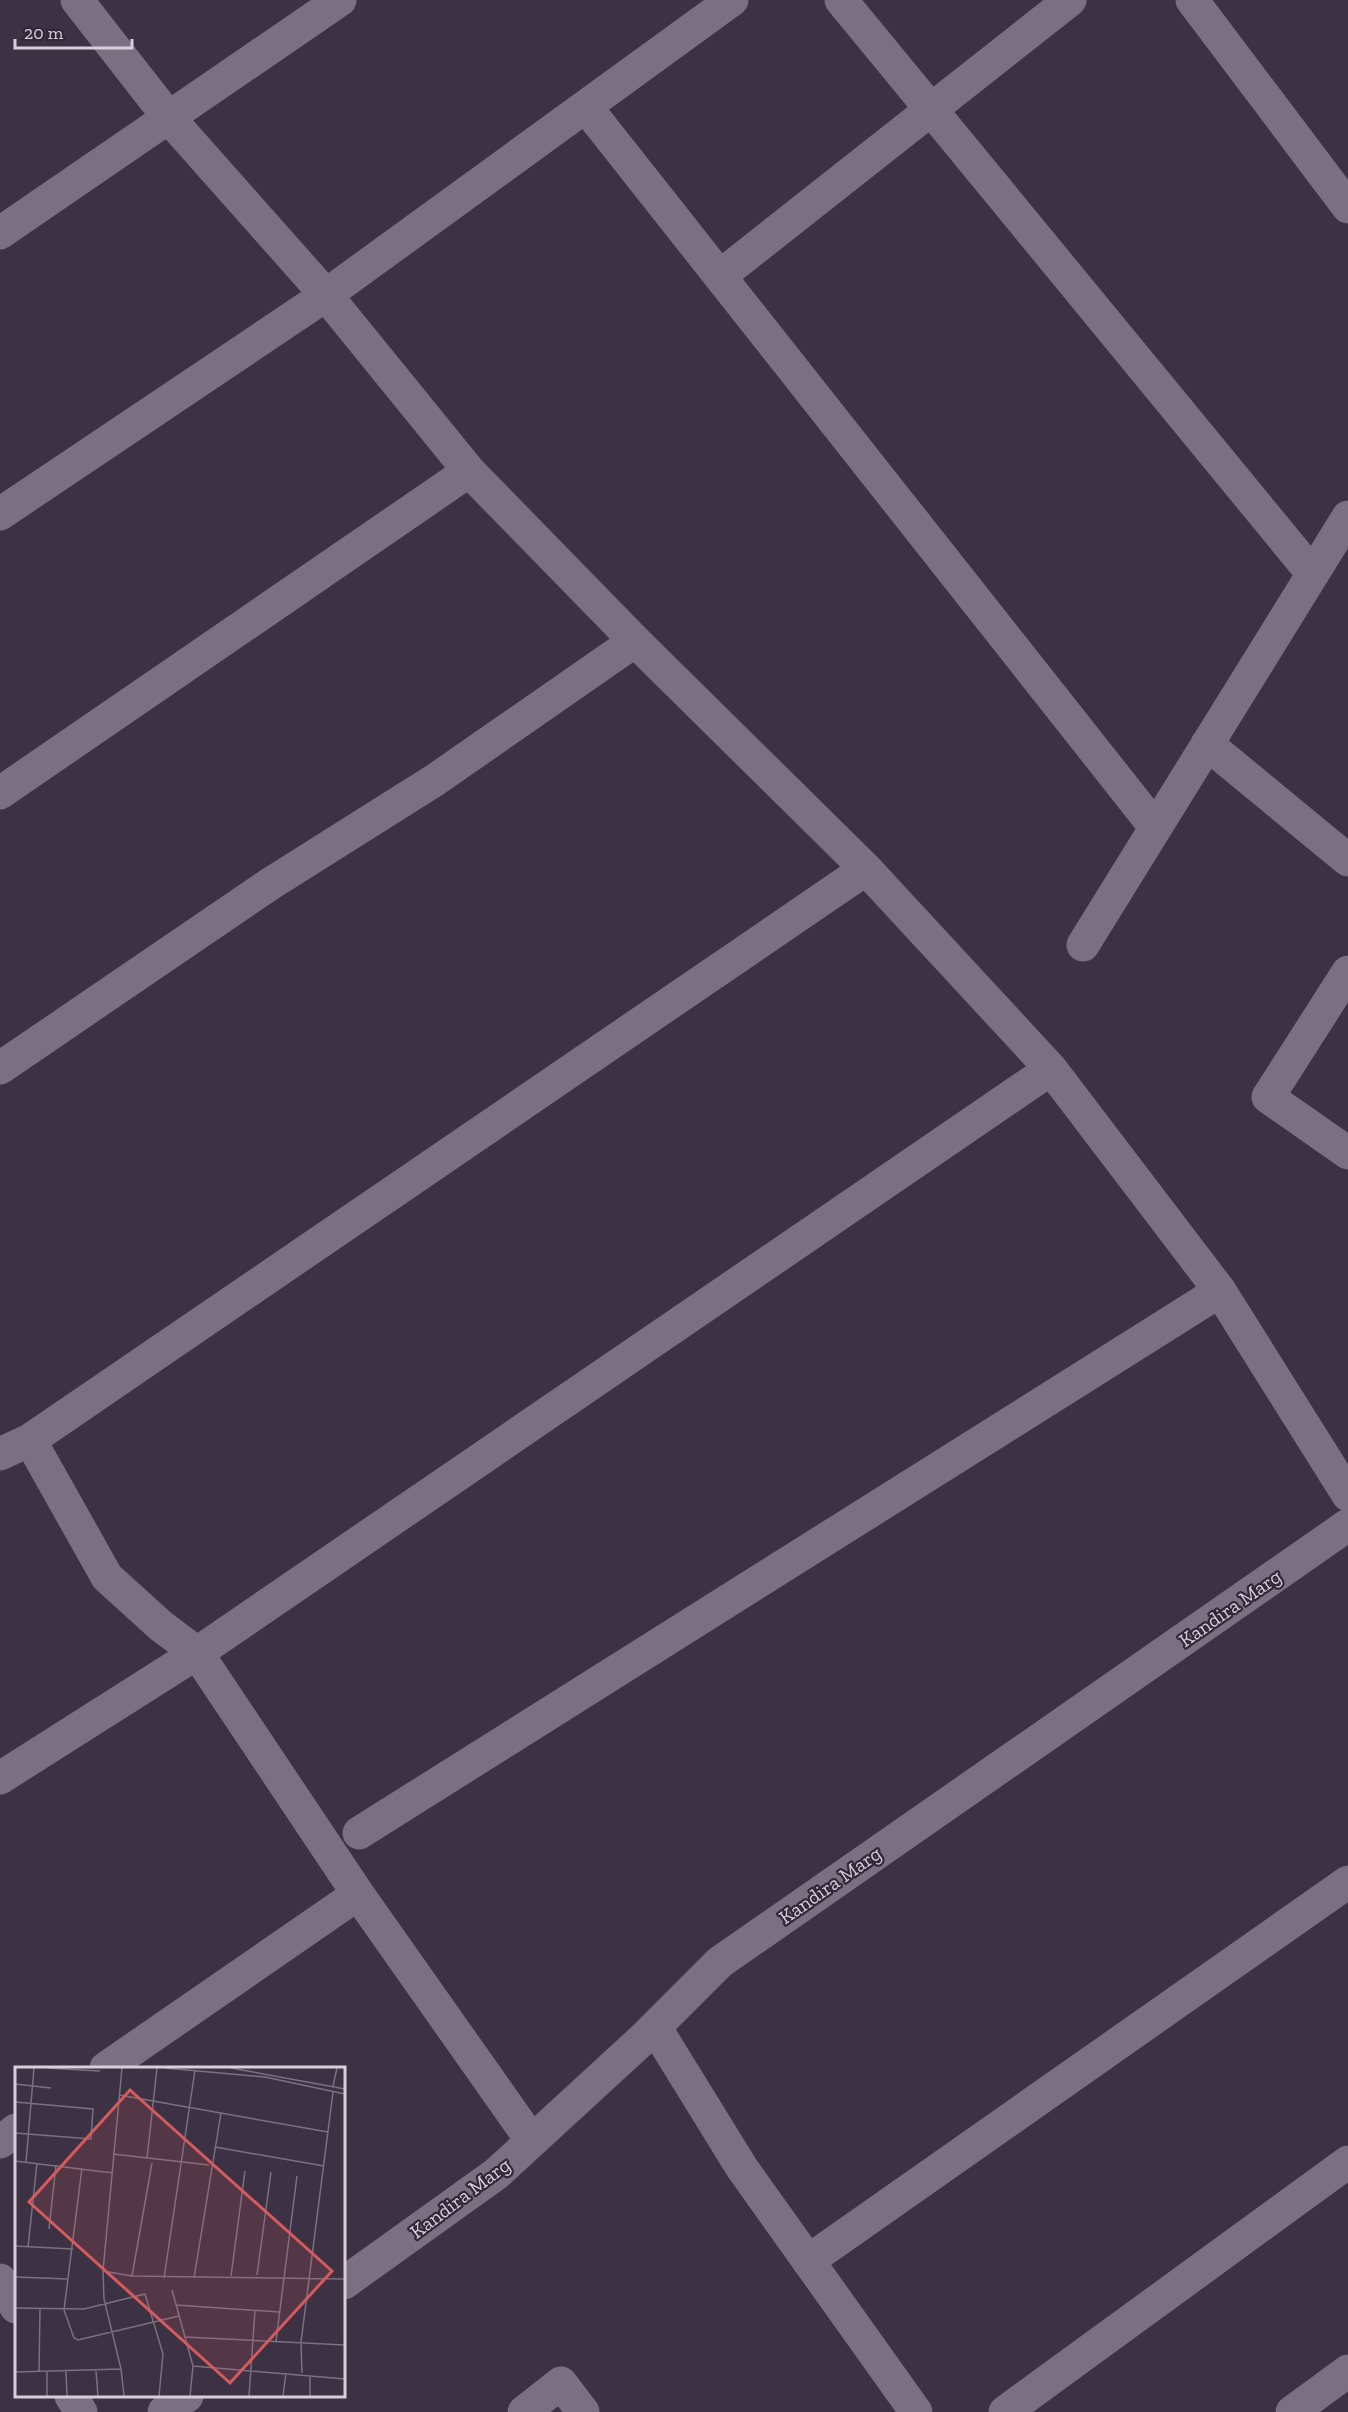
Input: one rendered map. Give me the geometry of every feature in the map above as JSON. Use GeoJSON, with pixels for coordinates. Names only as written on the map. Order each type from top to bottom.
{"type":"FeatureCollection","features":[{"type":"Feature","properties":{"kind":"street"},"geometry":{"type":"LineString","coordinates":[[77,0],[169,118],[326,295],[469,471],[635,641],[866,869],[1051,1070],[1220,1291],[1348,1495]]}},
{"type":"Feature","properties":{"kind":"street"},"geometry":{"type":"LineString","coordinates":[[0,233],[340,0]]}},
{"type":"Feature","properties":{"kind":"street"},"geometry":{"type":"LineString","coordinates":[[0,514],[326,295],[732,0]]}},
{"type":"Feature","properties":{"kind":"street"},"geometry":{"type":"LineString","coordinates":[[841,0],[1312,573]]}},
{"type":"Feature","properties":{"kind":"street"},"geometry":{"type":"LineString","coordinates":[[720,276],[1070,0]]}},
{"type":"Feature","properties":{"kind":"street"},"geometry":{"type":"LineString","coordinates":[[1192,0],[1348,207]]}},
{"type":"Feature","properties":{"kind":"street"},"geometry":{"type":"LineString","coordinates":[[586,106],[1155,827]]}},
{"type":"Feature","properties":{"kind":"street"},"geometry":{"type":"LineString","coordinates":[[0,793],[469,471]]}},
{"type":"Feature","properties":{"kind":"street"},"geometry":{"type":"LineString","coordinates":[[1083,945],[1348,517]]}},
{"type":"Feature","properties":{"kind":"street"},"geometry":{"type":"LineString","coordinates":[[0,1068],[270,884],[435,780],[635,641]]}},
{"type":"Feature","properties":{"kind":"street"},"geometry":{"type":"LineString","coordinates":[[1207,744],[1348,860]]}},
{"type":"Feature","properties":{"kind":"street"},"geometry":{"type":"LineString","coordinates":[[0,1454],[30,1440],[866,869]]}},
{"type":"Feature","properties":{"kind":"street"},"geometry":{"type":"LineString","coordinates":[[1348,972],[1268,1097],[1348,1153]]}},
{"type":"Feature","properties":{"kind":"street"},"geometry":{"type":"LineString","coordinates":[[0,1778],[197,1653],[1051,1070]]}},
{"type":"Feature","properties":{"kind":"street"},"geometry":{"type":"LineString","coordinates":[[359,1833],[1220,1291]]}},
{"type":"Feature","properties":{"kind":"street"},"geometry":{"type":"LineString","coordinates":[[30,1440],[107,1577],[161,1626],[197,1653],[358,1894],[532,2141]]}},
{"type":"Feature","properties":{"kind":"street","name":"Kandira Marg"},"geometry":{"type":"LineString","coordinates":[[345,2282],[496,2174],[655,2026],[720,1962],[1348,1525]]}},
{"type":"Feature","properties":{"kind":"street"},"geometry":{"type":"LineString","coordinates":[[808,2261],[1348,1882]]}},
{"type":"Feature","properties":{"kind":"street"},"geometry":{"type":"LineString","coordinates":[[107,2067],[358,1894]]}},
{"type":"Feature","properties":{"kind":"street"},"geometry":{"type":"LineString","coordinates":[[655,2026],[742,2168],[916,2412]]}},
{"type":"Feature","properties":{"kind":"street"},"geometry":{"type":"LineString","coordinates":[[0,2142],[15,2131]]}},
{"type":"Feature","properties":{"kind":"street"},"geometry":{"type":"LineString","coordinates":[[1005,2412],[1348,2162]]}},
{"type":"Feature","properties":{"kind":"street"},"geometry":{"type":"LineString","coordinates":[[0,2280],[15,2305]]}},
{"type":"Feature","properties":{"kind":"street"},"geometry":{"type":"LineString","coordinates":[[1292,2412],[1348,2371]]}},
{"type":"Feature","properties":{"kind":"street"},"geometry":{"type":"LineString","coordinates":[[524,2412],[561,2383],[583,2412]]}},
{"type":"Feature","properties":{"kind":"street"},"geometry":{"type":"LineString","coordinates":[[71,2397],[81,2412]]}},
{"type":"Feature","properties":{"kind":"street"},"geometry":{"type":"LineString","coordinates":[[164,2412],[186,2397]]}}]}
